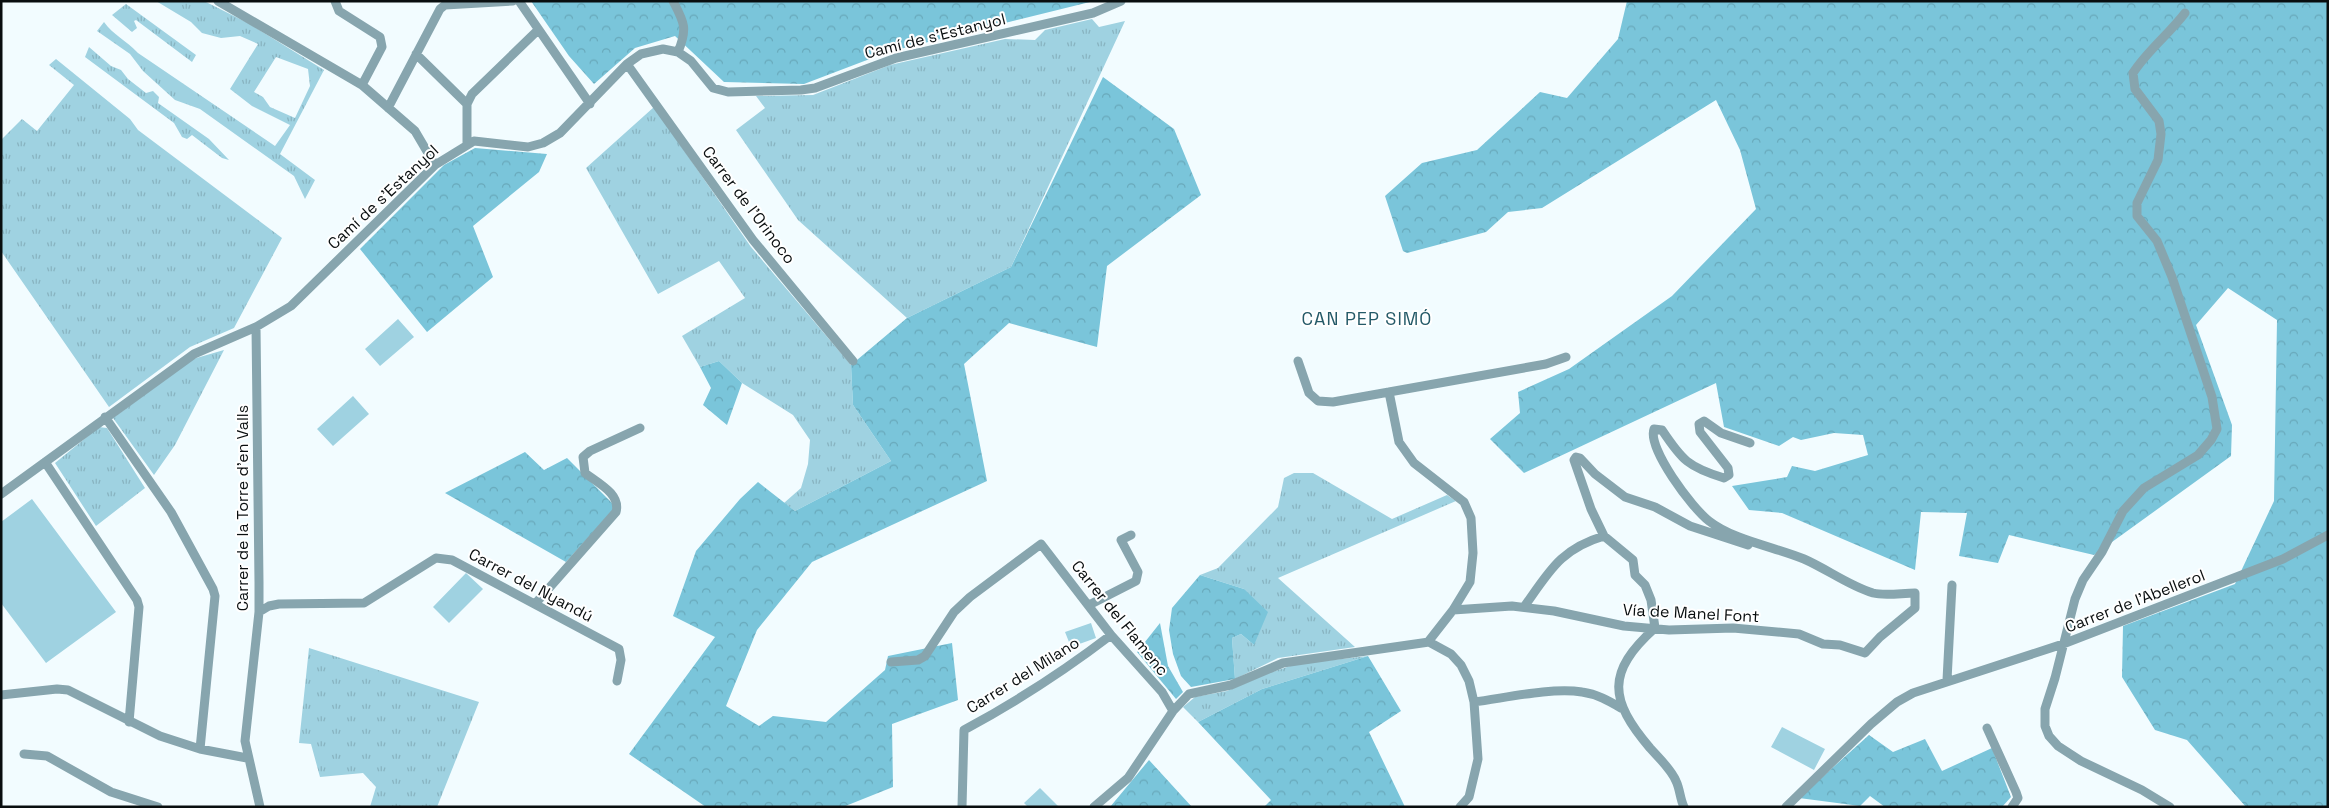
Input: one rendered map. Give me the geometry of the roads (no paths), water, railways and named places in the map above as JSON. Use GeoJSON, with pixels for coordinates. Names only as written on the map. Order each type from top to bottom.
{"type":"FeatureCollection","features":[{"type":"Feature","properties":{"kind":"street"},"geometry":{"type":"LineString","coordinates":[[218,1],[362,85],[415,131],[435,165]]}},
{"type":"Feature","properties":{"kind":"street"},"geometry":{"type":"LineString","coordinates":[[335,1],[339,11],[382,40],[382,47],[362,85]]}},
{"type":"Feature","properties":{"kind":"street"},"geometry":{"type":"LineString","coordinates":[[388,108],[440,9],[445,5],[513,1]]}},
{"type":"Feature","properties":{"kind":"street"},"geometry":{"type":"LineString","coordinates":[[518,1],[590,104]]}},
{"type":"Feature","properties":{"kind":"street"},"geometry":{"type":"LineString","coordinates":[[672,1],[684,22],[684,36],[678,52]]}},
{"type":"Feature","properties":{"kind":"street","name":"Camí de s'Estanyol"},"geometry":{"type":"LineString","coordinates":[[1,494],[194,354],[256,327],[291,306],[435,165],[467,144],[480,141],[528,147],[536,146],[560,133],[627,64],[648,52],[664,49],[678,52],[691,61],[708,82],[720,91],[738,93],[768,90],[808,90],[896,58],[1092,13],[1121,1]]}},
{"type":"Feature","properties":{"kind":"street"},"geometry":{"type":"LineString","coordinates":[[2170,807],[2142,790],[2081,761],[2058,746],[2049,736],[2045,726],[2045,709],[2075,599],[2083,580],[2102,552],[2123,511],[2144,488],[2198,455],[2211,440],[2217,429],[2212,398],[2172,277],[2157,241],[2138,216],[2136,204],[2158,160],[2161,134],[2159,121],[2136,89],[2133,73],[2142,60],[2169,34],[2185,13]]}},
{"type":"Feature","properties":{"kind":"street"},"geometry":{"type":"LineString","coordinates":[[467,144],[467,104],[472,94],[538,30]]}},
{"type":"Feature","properties":{"kind":"street"},"geometry":{"type":"LineString","coordinates":[[416,54],[467,104]]}},
{"type":"Feature","properties":{"kind":"street","name":"Carrer de l'Orinoco"},"geometry":{"type":"LineString","coordinates":[[627,64],[753,240],[853,361]]}},
{"type":"Feature","properties":{"kind":"street","name":"Carrer de la Torre d'en Valls"},"geometry":{"type":"LineString","coordinates":[[256,327],[258,612],[245,741],[247,758],[260,807]]}},
{"type":"Feature","properties":{"kind":"street"},"geometry":{"type":"LineString","coordinates":[[1298,361],[1310,393],[1318,401],[1333,402],[1546,364],[1566,357]]}},
{"type":"Feature","properties":{"kind":"street"},"geometry":{"type":"LineString","coordinates":[[1389,392],[1399,442],[1414,463],[1464,502],[1471,518],[1473,553],[1470,582],[1453,610],[1428,642]]}},
{"type":"Feature","properties":{"kind":"street"},"geometry":{"type":"LineString","coordinates":[[105,417],[172,512],[216,596],[200,750]]}},
{"type":"Feature","properties":{"kind":"street"},"geometry":{"type":"LineString","coordinates":[[1621,708],[1618,680],[1621,672],[1628,656],[1655,628],[1651,600],[1645,586],[1636,576],[1633,560],[1604,536],[1574,460],[1576,457],[1625,497],[1655,507],[1690,526],[1751,546],[1756,542],[1716,525],[1704,516],[1664,463],[1656,449],[1652,435],[1654,428],[1662,430],[1676,453],[1690,464],[1724,478],[1729,475],[1728,468],[1700,432],[1699,424],[1704,421],[1721,433],[1750,443]]}},
{"type":"Feature","properties":{"kind":"street"},"geometry":{"type":"LineString","coordinates":[[535,604],[616,512],[618,506],[615,497],[585,473],[583,457],[590,451],[640,428]]}},
{"type":"Feature","properties":{"kind":"street"},"geometry":{"type":"LineString","coordinates":[[45,462],[137,600],[139,607],[129,722]]}},
{"type":"Feature","properties":{"kind":"street"},"geometry":{"type":"LineString","coordinates":[[1089,606],[1136,581],[1138,572],[1121,540],[1131,535]]}},
{"type":"Feature","properties":{"kind":"street"},"geometry":{"type":"LineString","coordinates":[[1524,607],[1564,555],[1587,541],[1604,536]]}},
{"type":"Feature","properties":{"kind":"street","name":"Carrer de l'Abellerol"},"geometry":{"type":"LineString","coordinates":[[1789,805],[1871,724],[1897,702],[1913,693],[2063,644],[2283,559],[2328,536]]}},
{"type":"Feature","properties":{"kind":"street","name":"Vía de Manel Font"},"geometry":{"type":"LineString","coordinates":[[1453,610],[1512,606],[1554,611],[1624,626],[1733,628],[1799,634],[1823,644],[1840,645],[1866,653],[1880,637],[1915,608],[1915,593],[1874,593],[1805,560],[1756,542]]}},
{"type":"Feature","properties":{"kind":"street","name":"Carrer del Flamenc"},"geometry":{"type":"LineString","coordinates":[[891,662],[918,660],[925,656],[954,612],[970,597],[1041,544],[1112,635],[1162,692],[1173,711]]}},
{"type":"Feature","properties":{"kind":"street","name":"Carrer del Nyandú"},"geometry":{"type":"LineString","coordinates":[[258,612],[269,606],[279,604],[364,603],[436,558],[452,560],[618,649],[621,660],[617,681]]}},
{"type":"Feature","properties":{"kind":"street"},"geometry":{"type":"LineString","coordinates":[[1948,680],[1952,585]]}},
{"type":"Feature","properties":{"kind":"street","name":"Carrer del Milano"},"geometry":{"type":"LineString","coordinates":[[962,807],[964,730],[1009,706],[1064,671],[1112,635]]}},
{"type":"Feature","properties":{"kind":"street"},"geometry":{"type":"LineString","coordinates":[[1094,807],[1128,778],[1173,711],[1189,694],[1230,685],[1283,663],[1428,642],[1439,647],[1461,665],[1469,681],[1474,702],[1478,759],[1469,797],[1460,807]]}},
{"type":"Feature","properties":{"kind":"street"},"geometry":{"type":"LineString","coordinates":[[1,695],[57,689],[68,690],[160,736],[200,750],[247,758]]}},
{"type":"Feature","properties":{"kind":"street"},"geometry":{"type":"LineString","coordinates":[[1474,702],[1563,691],[1582,692],[1604,698],[1621,708],[1677,782],[1684,807]]}},
{"type":"Feature","properties":{"kind":"street"},"geometry":{"type":"LineString","coordinates":[[1988,728],[2018,798],[2012,807]]}},
{"type":"Feature","properties":{"kind":"street"},"geometry":{"type":"LineString","coordinates":[[24,754],[47,756],[111,792],[158,807]]}},
{"type":"Feature","properties":{"kind":"district","name":"CAN PEP SIMÓ"},"geometry":{"type":"Point","coordinates":[1367,318]}}]}
